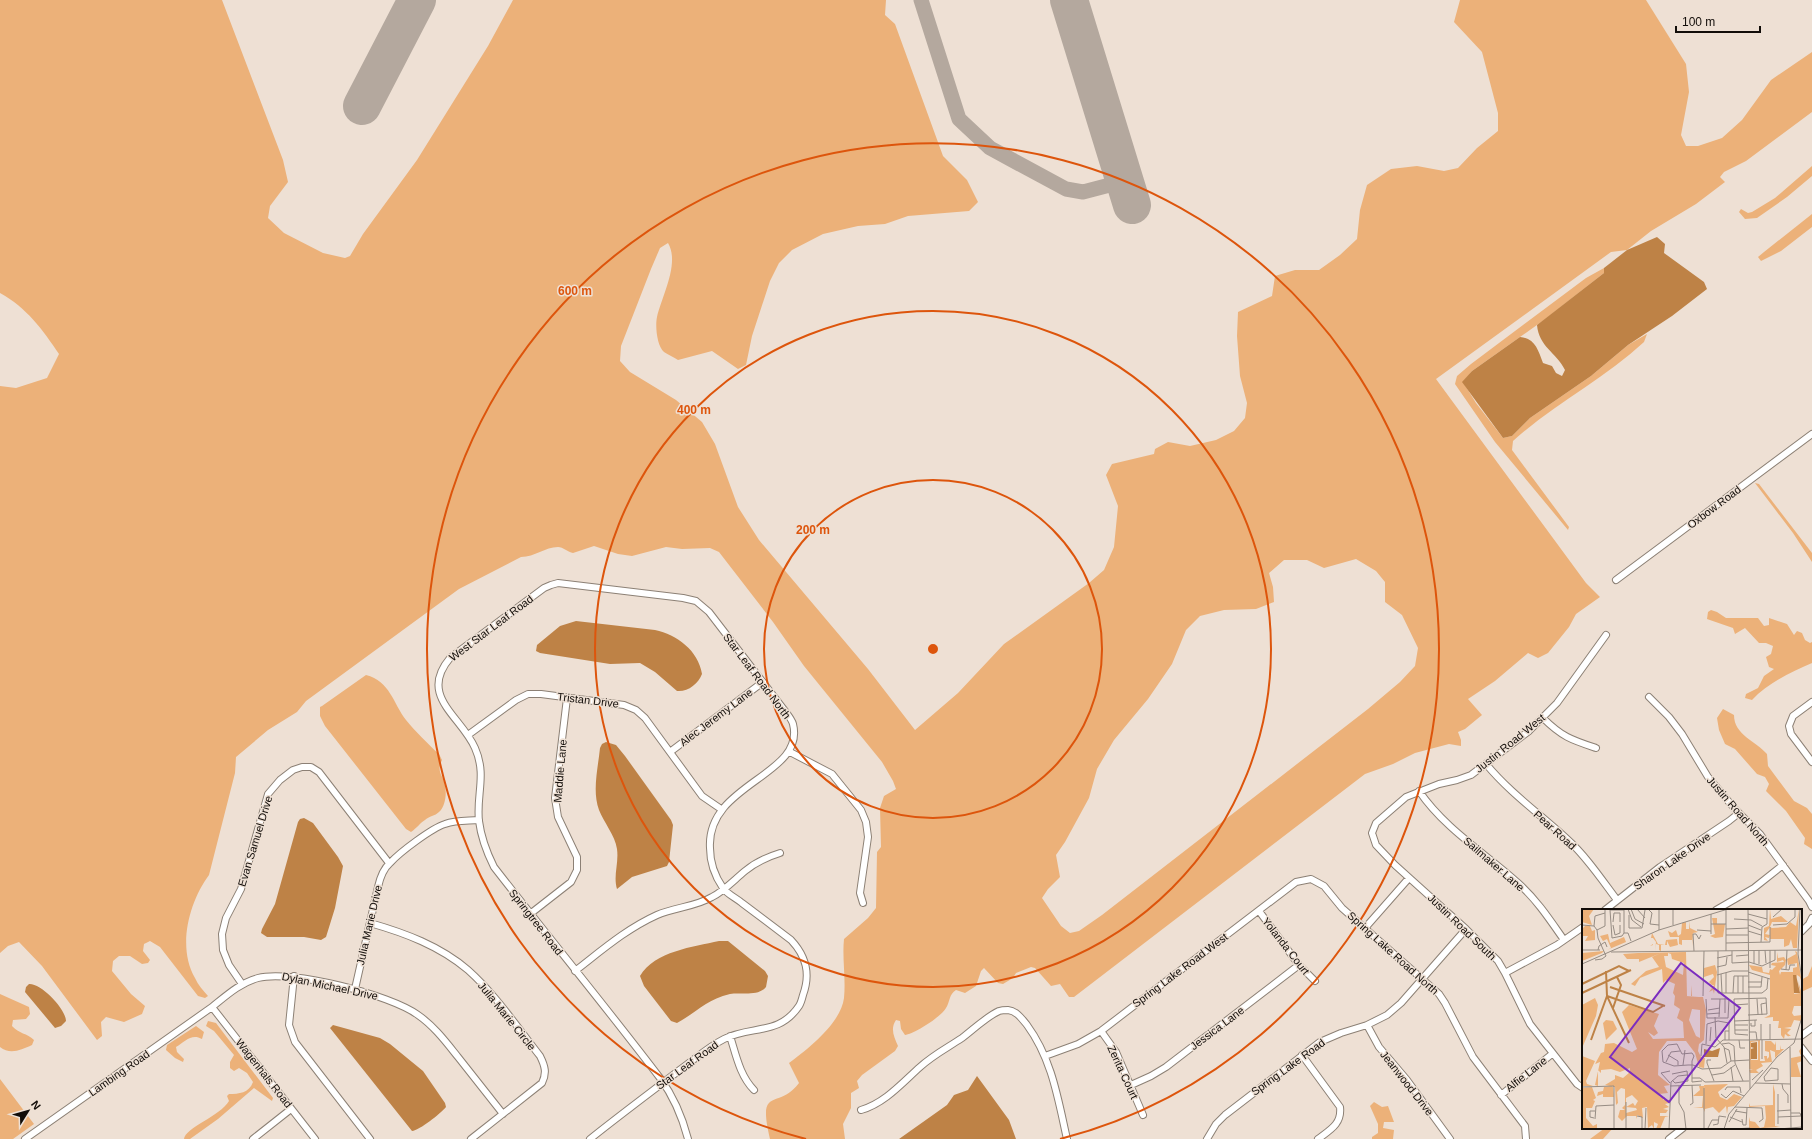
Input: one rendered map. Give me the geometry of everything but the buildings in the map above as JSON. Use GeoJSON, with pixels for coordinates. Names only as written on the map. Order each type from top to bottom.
{"type":"FeatureCollection","features":[{"type":"Feature","properties":{"kind":"street","name":"Oxbow Road"},"geometry":{"type":"LineString","coordinates":[[1616,580],[1812,434]]}},
{"type":"Feature","properties":{"kind":"street","name":"Star Leaf Road North"},"geometry":{"type":"LineString","coordinates":[[558,583],[683,598],[696,602],[710,612],[785,711],[793,724],[794,739],[790,752]]}},
{"type":"Feature","properties":{"kind":"street","name":"West Star Leaf Road"},"geometry":{"type":"LineString","coordinates":[[438,686],[440,671],[450,658],[544,588],[551,584],[558,583]]}},
{"type":"Feature","properties":{"kind":"street","name":"Justin Road West"},"geometry":{"type":"LineString","coordinates":[[1372,833],[1376,823],[1397,804],[1419,791],[1472,774],[1543,718],[1557,703],[1606,635]]}},
{"type":"Feature","properties":{"kind":"street","name":"Alec Jeremy Lane"},"geometry":{"type":"LineString","coordinates":[[670,752],[763,682]]}},
{"type":"Feature","properties":{"kind":"street","name":"Springtree Road"},"geometry":{"type":"LineString","coordinates":[[438,686],[442,701],[468,735],[480,764],[481,785],[478,820],[485,850],[494,867],[574,972],[627,1035],[663,1083],[677,1107],[688,1139]]}},
{"type":"Feature","properties":{"kind":"street","name":"Tristan Drive"},"geometry":{"type":"LineString","coordinates":[[468,735],[516,700],[528,694],[624,705],[636,710],[644,718],[702,796],[721,809]]}},
{"type":"Feature","properties":{"kind":"street","name":"Justin Road North"},"geometry":{"type":"LineString","coordinates":[[1649,697],[1678,728],[1708,777],[1739,813],[1760,834],[1812,907]]}},
{"type":"Feature","properties":{"kind":"street","name":"Maddie Lane"},"geometry":{"type":"LineString","coordinates":[[530,914],[571,882],[577,870],[577,856],[558,817],[555,798],[567,698]]}},
{"type":"Feature","properties":{"kind":"street"},"geometry":{"type":"LineString","coordinates":[[1812,702],[1793,716],[1789,722],[1789,730],[1791,734],[1812,762]]}},
{"type":"Feature","properties":{"kind":"street"},"geometry":{"type":"LineString","coordinates":[[1543,718],[1558,733],[1596,748]]}},
{"type":"Feature","properties":{"kind":"street"},"geometry":{"type":"LineString","coordinates":[[724,889],[715,876],[710,859],[709,840],[714,822],[721,809],[737,794],[781,762],[790,752],[832,774],[861,810],[866,822],[868,837],[860,893],[863,903]]}},
{"type":"Feature","properties":{"kind":"street","name":"Pear Road"},"geometry":{"type":"LineString","coordinates":[[1486,764],[1497,777],[1527,806],[1569,840],[1587,860],[1617,900]]}},
{"type":"Feature","properties":{"kind":"street","name":"Evan Samuel Drive"},"geometry":{"type":"LineString","coordinates":[[242,984],[229,965],[223,950],[222,934],[226,918],[241,889],[268,794],[280,780],[293,770],[302,767],[311,767],[319,772],[389,863]]}},
{"type":"Feature","properties":{"kind":"street","name":"Sailmaker Lane"},"geometry":{"type":"LineString","coordinates":[[1419,791],[1429,806],[1443,820],[1519,883],[1538,903],[1564,940]]}},
{"type":"Feature","properties":{"kind":"street","name":"Sharon Lake Drive"},"geometry":{"type":"LineString","coordinates":[[1606,909],[1660,867],[1739,813]]}},
{"type":"Feature","properties":{"kind":"street"},"geometry":{"type":"LineString","coordinates":[[389,863],[432,831],[444,824],[478,820]]}},
{"type":"Feature","properties":{"kind":"street","name":"Justin Road South"},"geometry":{"type":"LineString","coordinates":[[1372,833],[1376,845],[1409,878],[1489,951],[1505,973],[1523,1011],[1552,1054],[1577,1084],[1582,1087]]}},
{"type":"Feature","properties":{"kind":"street"},"geometry":{"type":"LineString","coordinates":[[574,972],[626,932],[642,922],[671,910],[698,903],[712,897],[752,866],[763,859],[780,853]]}},
{"type":"Feature","properties":{"kind":"street","name":"Julia Marie Drive"},"geometry":{"type":"LineString","coordinates":[[355,989],[380,877],[389,863]]}},
{"type":"Feature","properties":{"kind":"street"},"geometry":{"type":"LineString","coordinates":[[1718,909],[1754,888],[1783,865]]}},
{"type":"Feature","properties":{"kind":"street"},"geometry":{"type":"LineString","coordinates":[[1365,928],[1409,878]]}},
{"type":"Feature","properties":{"kind":"street","name":"Spring Lake Road North"},"geometry":{"type":"LineString","coordinates":[[1311,879],[1324,886],[1342,908],[1439,994],[1446,1003],[1473,1057],[1525,1126],[1526,1139]]}},
{"type":"Feature","properties":{"kind":"street","name":"Spring Lake Road West"},"geometry":{"type":"LineString","coordinates":[[1045,1056],[1078,1044],[1101,1031],[1296,882],[1311,879]]}},
{"type":"Feature","properties":{"kind":"street","name":"Star Leaf Road"},"geometry":{"type":"LineString","coordinates":[[590,1139],[716,1043],[730,1036],[779,1025],[789,1018],[800,1005],[807,971],[805,961],[798,949],[790,940],[724,889]]}},
{"type":"Feature","properties":{"kind":"street","name":"Yolanda Court"},"geometry":{"type":"LineString","coordinates":[[1259,911],[1299,966],[1315,981]]}},
{"type":"Feature","properties":{"kind":"street"},"geometry":{"type":"LineString","coordinates":[[1802,931],[1810,924],[1812,918]]}},
{"type":"Feature","properties":{"kind":"street","name":"Julia Marie Circle"},"geometry":{"type":"LineString","coordinates":[[370,923],[420,940],[450,957],[468,970],[491,993],[540,1056],[546,1072],[542,1083],[471,1139]]}},
{"type":"Feature","properties":{"kind":"street"},"geometry":{"type":"LineString","coordinates":[[1505,973],[1564,940],[1582,928]]}},
{"type":"Feature","properties":{"kind":"street","name":"Spring Lake Road"},"geometry":{"type":"LineString","coordinates":[[1207,1139],[1216,1124],[1225,1115],[1326,1038],[1367,1025],[1392,1011],[1401,1003],[1421,978],[1466,929]]}},
{"type":"Feature","properties":{"kind":"street","name":"Jessica Lane"},"geometry":{"type":"LineString","coordinates":[[1131,1085],[1160,1071],[1299,966]]}},
{"type":"Feature","properties":{"kind":"street","name":"Dylan Michael Drive"},"geometry":{"type":"LineString","coordinates":[[212,1007],[242,984],[269,976],[294,976],[355,989],[393,1002],[418,1015],[439,1033],[503,1114]]}},
{"type":"Feature","properties":{"kind":"street"},"geometry":{"type":"LineString","coordinates":[[294,976],[289,1024],[295,1042],[370,1139]]}},
{"type":"Feature","properties":{"kind":"street","name":"Wagenhals Road"},"geometry":{"type":"LineString","coordinates":[[212,1007],[315,1139]]}},
{"type":"Feature","properties":{"kind":"street","name":"Lambing Road"},"geometry":{"type":"LineString","coordinates":[[26,1139],[212,1007]]}},
{"type":"Feature","properties":{"kind":"street"},"geometry":{"type":"LineString","coordinates":[[861,1110],[872,1107],[902,1085],[934,1055],[962,1038],[993,1015],[1001,1010],[1009,1010],[1021,1017],[1038,1041],[1045,1056],[1054,1080],[1067,1139]]}},
{"type":"Feature","properties":{"kind":"street","name":"Jeanwood Drive"},"geometry":{"type":"LineString","coordinates":[[1367,1025],[1379,1047],[1407,1080],[1450,1139]]}},
{"type":"Feature","properties":{"kind":"street"},"geometry":{"type":"LineString","coordinates":[[1802,1035],[1812,1028]]}},
{"type":"Feature","properties":{"kind":"street","name":"Zerita Court"},"geometry":{"type":"LineString","coordinates":[[1101,1031],[1116,1052],[1143,1115]]}},
{"type":"Feature","properties":{"kind":"street"},"geometry":{"type":"LineString","coordinates":[[730,1036],[740,1067],[748,1083],[754,1090]]}},
{"type":"Feature","properties":{"kind":"street"},"geometry":{"type":"LineString","coordinates":[[1802,1048],[1812,1061]]}},
{"type":"Feature","properties":{"kind":"street","name":"Alfie Lane"},"geometry":{"type":"LineString","coordinates":[[1500,1094],[1552,1054]]}},
{"type":"Feature","properties":{"kind":"street"},"geometry":{"type":"LineString","coordinates":[[1302,1055],[1340,1106],[1340,1117],[1338,1122],[1318,1139]]}},
{"type":"Feature","properties":{"kind":"street"},"geometry":{"type":"LineString","coordinates":[[253,1139],[291,1109]]}},
{"type":"Feature","properties":{"kind":"street"},"geometry":{"type":"LineString","coordinates":[[1668,1139],[1682,1129]]}},
{"type":"Feature","properties":{"kind":"shaded area"},"geometry":{"type":"Polygon","coordinates":[[[0,0],[222,0],[283,160],[288,182],[270,206],[268,218],[284,233],[323,253],[345,258],[350,256],[363,234],[417,160],[488,46],[513,0],[886,0],[885,15],[895,24],[943,156],[967,180],[978,202],[969,211],[908,216],[885,224],[858,226],[823,234],[792,250],[779,263],[770,281],[752,336],[746,365],[738,369],[712,351],[678,360],[664,352],[662,349],[657,336],[656,321],[671,270],[671,251],[668,243],[660,248],[651,269],[621,346],[620,361],[630,372],[676,400],[702,422],[715,444],[738,507],[759,540],[868,669],[915,730],[958,693],[1004,644],[1089,583],[1104,570],[1114,547],[1118,506],[1106,475],[1112,464],[1154,454],[1155,449],[1168,442],[1190,446],[1216,440],[1234,431],[1245,418],[1247,403],[1240,376],[1237,336],[1238,312],[1272,296],[1275,276],[1295,270],[1319,270],[1340,255],[1357,239],[1360,210],[1367,185],[1391,169],[1417,166],[1444,171],[1458,168],[1477,148],[1498,131],[1498,113],[1482,52],[1454,22],[1460,0],[1646,0],[1686,64],[1689,92],[1681,135],[1686,146],[1698,146],[1722,138],[1742,120],[1771,80],[1812,52],[1812,112],[1746,161],[1724,172],[1720,177],[1725,182],[1696,204],[1651,231],[1627,250],[1611,252],[1436,379],[1586,583],[1600,597],[1576,614],[1569,627],[1548,653],[1538,658],[1528,653],[1495,681],[1468,699],[1482,715],[1465,729],[1458,732],[1461,740],[1461,746],[1449,744],[1415,753],[1393,764],[1365,774],[1074,997],[1069,997],[1060,984],[1051,986],[1035,968],[1031,967],[1016,973],[1013,978],[1003,984],[998,983],[984,968],[981,971],[976,986],[965,993],[956,990],[951,996],[943,1012],[921,1028],[905,1035],[901,1029],[900,1021],[896,1020],[893,1030],[898,1046],[895,1051],[862,1075],[857,1081],[859,1088],[851,1093],[851,1108],[843,1124],[845,1139],[770,1139],[766,1111],[768,1104],[784,1096],[799,1083],[789,1063],[822,1035],[837,1017],[842,1007],[844,998],[844,939],[868,918],[876,908],[877,852],[881,847],[880,808],[884,796],[896,789],[882,762],[804,666],[773,622],[719,552],[710,548],[682,549],[666,547],[632,556],[618,554],[594,546],[573,553],[562,548],[553,547],[526,557],[521,557],[459,589],[306,701],[297,712],[268,730],[236,757],[235,773],[209,875],[196,898],[191,911],[186,939],[190,966],[198,983],[208,996],[205,998],[198,996],[160,947],[150,941],[144,944],[143,951],[150,960],[148,963],[142,964],[130,956],[119,956],[113,961],[112,971],[131,994],[145,1006],[142,1014],[124,1022],[106,1017],[101,1022],[102,1036],[97,1040],[42,966],[19,942],[8,946],[0,953],[0,386],[16,388],[47,378],[59,354],[47,336],[26,312],[0,293],[0,0]],[[1356,559],[1324,568],[1307,560],[1284,560],[1269,573],[1273,587],[1274,602],[1256,609],[1224,610],[1200,616],[1186,630],[1172,664],[1148,699],[1114,740],[1097,769],[1089,798],[1065,842],[1056,855],[1060,877],[1048,889],[1042,898],[1061,926],[1070,933],[1079,931],[1102,915],[1368,709],[1400,682],[1415,666],[1418,648],[1402,615],[1385,602],[1385,582],[1376,571],[1356,559]]]}},
{"type":"Feature","properties":{"kind":"shaded area"},"geometry":{"type":"Polygon","coordinates":[[[1812,166],[1812,176],[1787,197],[1757,218],[1745,219],[1739,212],[1741,209],[1748,213],[1752,212],[1775,198],[1812,166]]]}},
{"type":"Feature","properties":{"kind":"shaded area"},"geometry":{"type":"Polygon","coordinates":[[[1812,214],[1812,227],[1781,251],[1761,261],[1758,257],[1812,214]]]}},
{"type":"Feature","properties":{"kind":"shaded area"},"geometry":{"type":"Polygon","coordinates":[[[1657,237],[1665,244],[1664,253],[1704,282],[1707,289],[1672,316],[1628,345],[1591,376],[1530,418],[1512,436],[1503,438],[1462,382],[1472,371],[1520,337],[1533,342],[1543,363],[1552,366],[1556,373],[1562,376],[1565,370],[1557,358],[1544,344],[1538,333],[1537,325],[1604,273],[1604,268],[1627,250],[1657,237]]]}},
{"type":"Feature","properties":{"kind":"shaded area"},"geometry":{"type":"Polygon","coordinates":[[[1604,268],[1604,273],[1544,320],[1472,371],[1463,382],[1476,403],[1503,438],[1512,436],[1530,418],[1591,376],[1628,345],[1647,334],[1644,342],[1629,355],[1545,415],[1513,441],[1512,450],[1569,527],[1568,530],[1495,442],[1455,384],[1457,376],[1471,364],[1586,278],[1604,268]]]}},
{"type":"Feature","properties":{"kind":"shaded area"},"geometry":{"type":"Polygon","coordinates":[[[1755,483],[1759,484],[1812,553],[1812,562],[1793,533],[1755,483]]]}},
{"type":"Feature","properties":{"kind":"shaded area"},"geometry":{"type":"Polygon","coordinates":[[[1711,610],[1726,618],[1758,618],[1764,626],[1769,625],[1769,618],[1787,624],[1794,635],[1797,631],[1802,633],[1805,640],[1810,643],[1812,642],[1812,663],[1772,683],[1752,700],[1745,698],[1746,694],[1758,688],[1764,676],[1774,669],[1769,667],[1766,657],[1771,654],[1773,646],[1766,643],[1759,643],[1745,628],[1735,634],[1733,628],[1707,619],[1708,612],[1711,610]]]}},
{"type":"Feature","properties":{"kind":"shaded area"},"geometry":{"type":"Polygon","coordinates":[[[576,621],[663,632],[678,640],[691,651],[700,665],[702,674],[692,687],[677,691],[655,672],[640,663],[610,664],[540,653],[536,651],[537,645],[560,626],[576,621]]]}},
{"type":"Feature","properties":{"kind":"shaded area"},"geometry":{"type":"Polygon","coordinates":[[[366,675],[381,682],[386,687],[406,720],[439,754],[442,760],[440,764],[440,771],[446,789],[443,807],[411,832],[406,829],[325,726],[320,716],[320,707],[366,675]]]}},
{"type":"Feature","properties":{"kind":"shaded area"},"geometry":{"type":"Polygon","coordinates":[[[1723,709],[1734,715],[1735,722],[1742,733],[1767,754],[1768,766],[1794,801],[1807,808],[1812,814],[1812,849],[1804,844],[1805,838],[1786,811],[1766,791],[1769,784],[1765,777],[1757,774],[1735,749],[1725,744],[1719,730],[1717,718],[1723,709]]]}},
{"type":"Feature","properties":{"kind":"shaded area"},"geometry":{"type":"Polygon","coordinates":[[[606,742],[616,745],[625,756],[671,820],[673,825],[669,862],[667,866],[632,877],[617,889],[616,844],[599,810],[596,795],[596,779],[600,748],[602,744],[606,742]]]}},
{"type":"Feature","properties":{"kind":"shaded area"},"geometry":{"type":"Polygon","coordinates":[[[304,818],[313,823],[343,866],[335,908],[326,937],[321,940],[304,937],[267,937],[261,933],[262,929],[275,904],[298,822],[300,819],[304,818]]]}},
{"type":"Feature","properties":{"kind":"shaded area"},"geometry":{"type":"Polygon","coordinates":[[[719,941],[728,941],[765,971],[768,976],[766,987],[759,992],[754,993],[730,994],[708,1003],[677,1023],[671,1021],[644,986],[640,976],[655,961],[675,951],[719,941]]]}},
{"type":"Feature","properties":{"kind":"shaded area"},"geometry":{"type":"Polygon","coordinates":[[[1812,966],[1812,987],[1802,992],[1802,979],[1808,976],[1812,966]]]}},
{"type":"Feature","properties":{"kind":"shaded area"},"geometry":{"type":"Polygon","coordinates":[[[29,984],[34,985],[46,992],[62,1010],[66,1021],[61,1026],[55,1028],[25,992],[26,987],[29,984]]]}},
{"type":"Feature","properties":{"kind":"shaded area"},"geometry":{"type":"Polygon","coordinates":[[[0,994],[29,1007],[30,1014],[26,1019],[13,1020],[12,1026],[17,1031],[34,1040],[32,1045],[20,1050],[12,1051],[8,1051],[0,1047],[0,994]]]}},
{"type":"Feature","properties":{"kind":"shaded area"},"geometry":{"type":"Polygon","coordinates":[[[208,1021],[216,1023],[273,1098],[272,1101],[254,1088],[218,1119],[190,1139],[184,1139],[190,1131],[225,1106],[229,1101],[227,1096],[229,1094],[246,1091],[253,1082],[247,1073],[239,1068],[234,1071],[230,1068],[230,1062],[234,1055],[214,1031],[206,1026],[208,1021]]]}},
{"type":"Feature","properties":{"kind":"shaded area"},"geometry":{"type":"Polygon","coordinates":[[[333,1025],[380,1038],[390,1044],[423,1071],[445,1103],[446,1107],[430,1121],[420,1128],[412,1131],[330,1028],[333,1025]]]}},
{"type":"Feature","properties":{"kind":"shaded area"},"geometry":{"type":"Polygon","coordinates":[[[196,1026],[204,1032],[202,1039],[192,1037],[176,1047],[177,1052],[184,1059],[183,1062],[175,1058],[166,1050],[167,1045],[196,1026]]]}},
{"type":"Feature","properties":{"kind":"shaded area"},"geometry":{"type":"Polygon","coordinates":[[[977,1076],[1009,1120],[1016,1139],[899,1139],[947,1105],[954,1095],[968,1090],[977,1076]]]}},
{"type":"Feature","properties":{"kind":"shaded area"},"geometry":{"type":"Polygon","coordinates":[[[0,1079],[34,1124],[13,1139],[0,1139],[0,1079]]]}},
{"type":"Feature","properties":{"kind":"shaded area"},"geometry":{"type":"Polygon","coordinates":[[[1374,1102],[1382,1107],[1388,1106],[1394,1122],[1384,1122],[1383,1128],[1394,1130],[1393,1139],[1372,1139],[1372,1137],[1378,1133],[1378,1124],[1370,1106],[1374,1102]]]}},
{"type":"Feature","properties":{"kind":"shaded area"},"geometry":{"type":"Polygon","coordinates":[[[1604,1129],[1612,1129],[1603,1139],[1590,1139],[1604,1129]]]}},
{"type":"Feature","properties":{"kind":"taxiway"},"geometry":{"type":"LineString","coordinates":[[921,0],[959,119],[990,148],[1066,189],[1083,192],[1125,181]]}},
{"type":"Feature","properties":{"kind":"runway"},"geometry":{"type":"LineString","coordinates":[[362,106],[417,0]]}},
{"type":"Feature","properties":{"kind":"runway"},"geometry":{"type":"LineString","coordinates":[[1069,0],[1132,205]]}}]}
